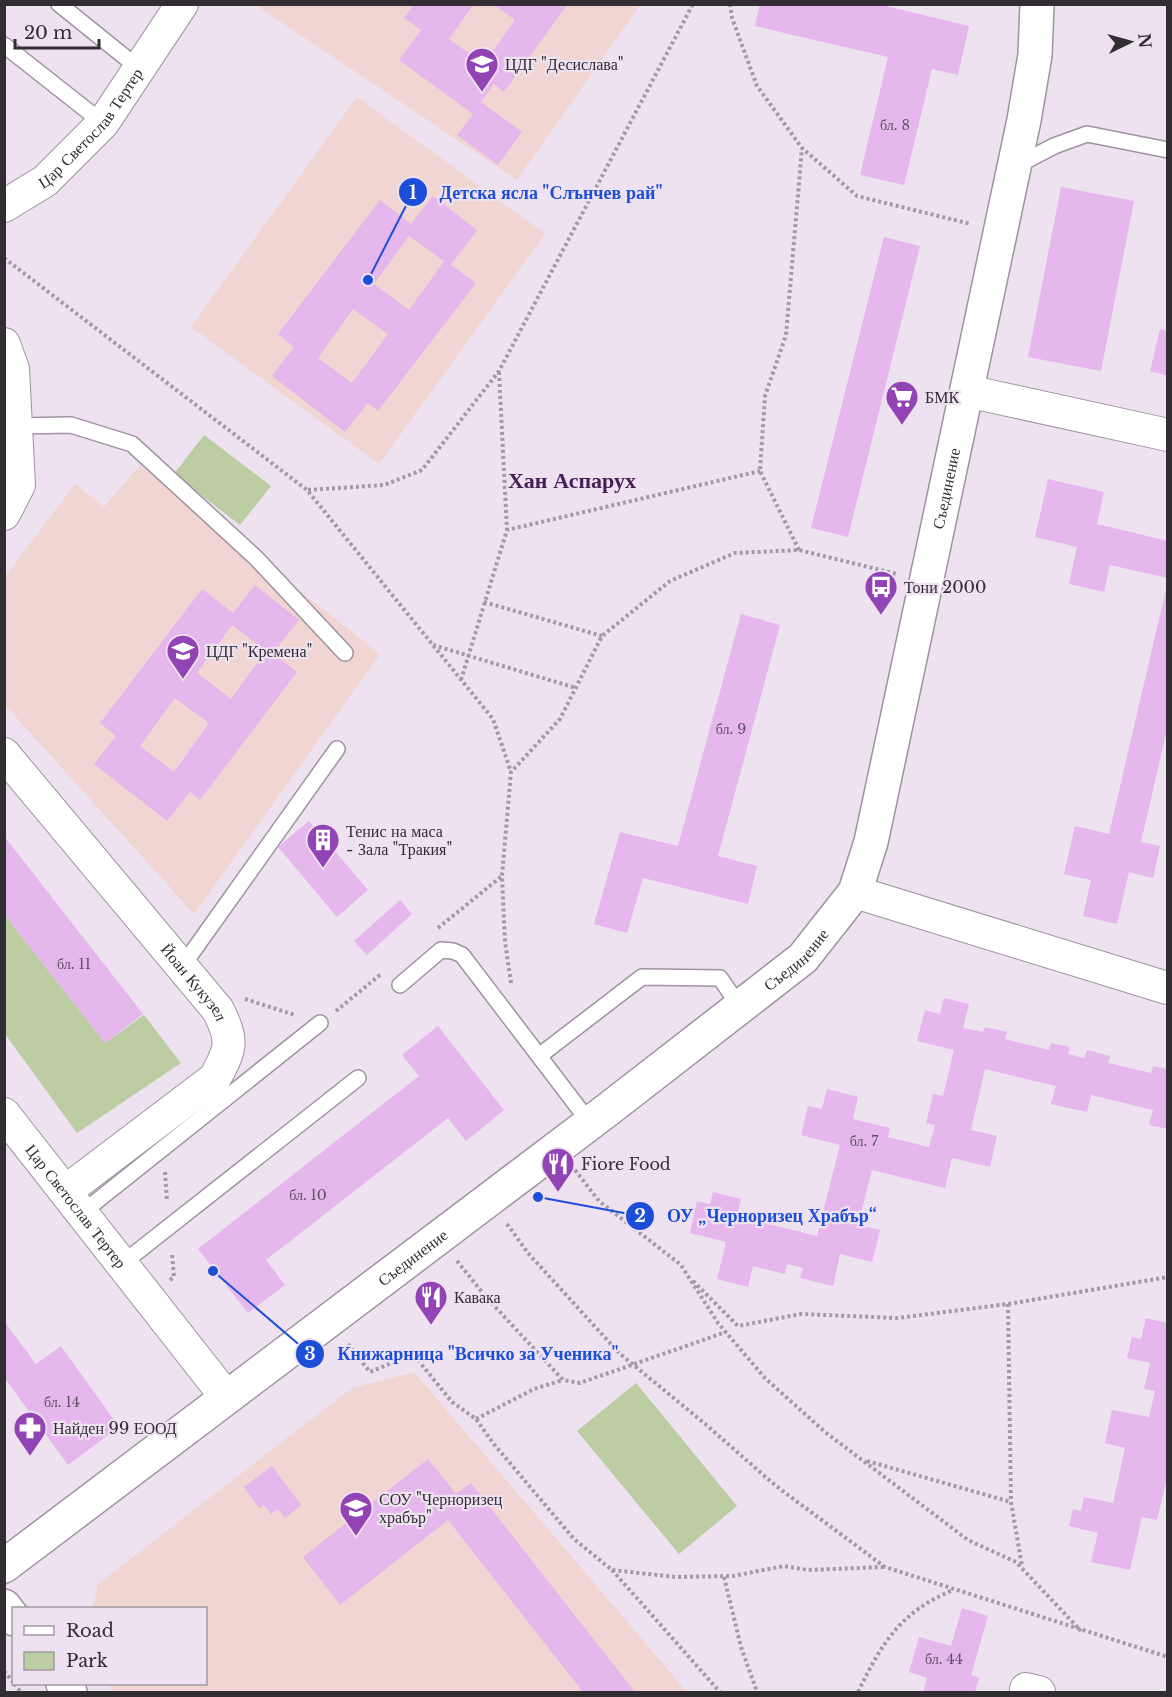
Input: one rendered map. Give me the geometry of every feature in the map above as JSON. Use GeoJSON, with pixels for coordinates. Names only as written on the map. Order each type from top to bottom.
{"type":"FeatureCollection","features":[{"type":"Feature","properties":{"kind":"street","name":"Цар Светослав Тертер"},"geometry":{"type":"LineString","coordinates":[[4,206],[45,181],[103,123],[141,70],[182,4]]}},
{"type":"Feature","properties":{"kind":"street","name":"Съединение"},"geometry":{"type":"LineString","coordinates":[[4,1566],[489,1200],[802,958],[855,892],[871,842],[1001,232],[1035,55],[1037,4]]}},
{"type":"Feature","properties":{"kind":"street"},"geometry":{"type":"LineString","coordinates":[[4,344],[13,369],[19,485],[4,514]]}},
{"type":"Feature","properties":{"kind":"street"},"geometry":{"type":"LineString","coordinates":[[967,391],[1167,435]]}},
{"type":"Feature","properties":{"kind":"street","name":"Йоан Кукузел"},"geometry":{"type":"LineString","coordinates":[[4,754],[218,1010],[228,1030],[229,1052],[215,1078],[75,1202]]}},
{"type":"Feature","properties":{"kind":"street"},"geometry":{"type":"LineString","coordinates":[[855,892],[1167,987]]}},
{"type":"Feature","properties":{"kind":"street","name":"Цар Светослав Тертер"},"geometry":{"type":"LineString","coordinates":[[4,1113],[150,1296],[227,1398]]}},
{"type":"Feature","properties":{"kind":"lane"},"geometry":{"type":"LineString","coordinates":[[59,4],[141,70]]}},
{"type":"Feature","properties":{"kind":"lane"},"geometry":{"type":"LineString","coordinates":[[4,45],[103,123]]}},
{"type":"Feature","properties":{"kind":"lane"},"geometry":{"type":"LineString","coordinates":[[1014,167],[1054,146],[1087,134],[1167,150]]}},
{"type":"Feature","properties":{"kind":"lane"},"geometry":{"type":"LineString","coordinates":[[15,426],[71,424],[132,444],[256,558],[345,653]]}},
{"type":"Feature","properties":{"kind":"lane"},"geometry":{"type":"LineString","coordinates":[[181,968],[337,749]]}},
{"type":"Feature","properties":{"kind":"lane"},"geometry":{"type":"LineString","coordinates":[[400,985],[441,950],[462,955],[590,1123]]}},
{"type":"Feature","properties":{"kind":"lane"},"geometry":{"type":"LineString","coordinates":[[539,1056],[642,977],[720,978],[740,1007]]}},
{"type":"Feature","properties":{"kind":"lane"},"geometry":{"type":"LineString","coordinates":[[75,1202],[163,1151],[320,1023]]}},
{"type":"Feature","properties":{"kind":"lane"},"geometry":{"type":"LineString","coordinates":[[123,1263],[358,1078]]}},
{"type":"Feature","properties":{"kind":"path"},"geometry":{"type":"LineString","coordinates":[[307,490],[384,485],[422,470],[499,371],[693,4]]}},
{"type":"Feature","properties":{"kind":"path"},"geometry":{"type":"LineString","coordinates":[[730,4],[732,18],[757,86],[802,148],[857,196],[1001,232]]}},
{"type":"Feature","properties":{"kind":"path"},"geometry":{"type":"LineString","coordinates":[[799,550],[760,471],[765,396],[786,335],[802,148]]}},
{"type":"Feature","properties":{"kind":"path"},"geometry":{"type":"LineString","coordinates":[[4,258],[307,490],[492,719],[511,772],[502,876],[505,942],[512,986]]}},
{"type":"Feature","properties":{"kind":"path"},"geometry":{"type":"LineString","coordinates":[[461,680],[507,530],[499,371]]}},
{"type":"Feature","properties":{"kind":"path"},"geometry":{"type":"LineString","coordinates":[[507,530],[760,471]]}},
{"type":"Feature","properties":{"kind":"path"},"geometry":{"type":"LineString","coordinates":[[511,772],[560,719],[602,636],[670,581],[735,553],[799,550],[926,582]]}},
{"type":"Feature","properties":{"kind":"path"},"geometry":{"type":"LineString","coordinates":[[484,602],[602,636]]}},
{"type":"Feature","properties":{"kind":"path"},"geometry":{"type":"LineString","coordinates":[[433,645],[576,688]]}},
{"type":"Feature","properties":{"kind":"path"},"geometry":{"type":"LineString","coordinates":[[218,1010],[241,998],[320,1023]]}},
{"type":"Feature","properties":{"kind":"path"},"geometry":{"type":"LineString","coordinates":[[557,1148],[598,1201],[681,1265],[726,1332],[765,1378],[825,1431],[968,1540],[1016,1562],[1081,1631]]}},
{"type":"Feature","properties":{"kind":"path"},"geometry":{"type":"LineString","coordinates":[[489,1200],[528,1253],[619,1353],[704,1422],[776,1486],[885,1567],[1167,1657]]}},
{"type":"Feature","properties":{"kind":"path"},"geometry":{"type":"LineString","coordinates":[[438,1238],[486,1297],[563,1380]]}},
{"type":"Feature","properties":{"kind":"path"},"geometry":{"type":"LineString","coordinates":[[688,1276],[738,1326],[801,1314],[898,1318],[1008,1304],[1167,1277]]}},
{"type":"Feature","properties":{"kind":"path"},"geometry":{"type":"LineString","coordinates":[[1008,1304],[1011,1502],[1022,1568]]}},
{"type":"Feature","properties":{"kind":"path"},"geometry":{"type":"LineString","coordinates":[[329,1320],[370,1372],[413,1354],[452,1402],[476,1419],[493,1443],[574,1539],[612,1570],[720,1692]]}},
{"type":"Feature","properties":{"kind":"path"},"geometry":{"type":"LineString","coordinates":[[476,1419],[534,1389],[563,1380],[580,1383],[726,1332]]}},
{"type":"Feature","properties":{"kind":"path"},"geometry":{"type":"LineString","coordinates":[[863,1460],[1011,1502]]}},
{"type":"Feature","properties":{"kind":"path"},"geometry":{"type":"LineString","coordinates":[[612,1570],[676,1576],[724,1576],[784,1566],[808,1570],[885,1567]]}},
{"type":"Feature","properties":{"kind":"path"},"geometry":{"type":"LineString","coordinates":[[724,1576],[741,1647],[757,1692]]}},
{"type":"Feature","properties":{"kind":"path"},"geometry":{"type":"LineString","coordinates":[[858,1692],[872,1664],[903,1618],[934,1598],[954,1590]]}},
{"type":"Feature","properties":{"kind":"shaded area","name":"ЦДГ \"Десислава\""},"geometry":{"type":"Polygon","coordinates":[[[254,4],[640,5],[517,180],[254,4]]]}},
{"type":"Feature","properties":{"kind":"shaded area"},"geometry":{"type":"Polygon","coordinates":[[[357,97],[545,234],[379,464],[191,327],[357,97]]]}},
{"type":"Feature","properties":{"kind":"shaded area","name":"ЦДГ \"Кремена\""},"geometry":{"type":"Polygon","coordinates":[[[140,465],[380,654],[194,914],[5,705],[4,578],[75,484],[104,507],[140,465]]]}},
{"type":"Feature","properties":{"kind":"shaded area","name":"СОУ \"Черноризец храбър\""},"geometry":{"type":"Polygon","coordinates":[[[414,1372],[687,1692],[115,1692],[109,1685],[207,1685],[207,1607],[93,1607],[98,1584],[352,1388],[414,1372]]]}},
{"type":"Feature","properties":{"kind":"green space"},"geometry":{"type":"Polygon","coordinates":[[[204,435],[271,486],[240,525],[174,474],[204,435]]]}},
{"type":"Feature","properties":{"kind":"green space"},"geometry":{"type":"Polygon","coordinates":[[[4,914],[105,1043],[144,1015],[181,1063],[77,1133],[5,1034],[4,914]]]}},
{"type":"Feature","properties":{"kind":"green space"},"geometry":{"type":"Polygon","coordinates":[[[636,1383],[737,1506],[679,1554],[577,1431],[636,1383]]]}},
{"type":"Feature","properties":{"kind":"building"},"geometry":{"type":"Polygon","coordinates":[[[414,4],[474,4],[449,39],[484,64],[515,20],[493,4],[568,4],[504,92],[494,84],[481,102],[522,132],[498,165],[457,135],[473,114],[399,60],[421,30],[404,18],[414,4]]]}},
{"type":"Feature","properties":{"kind":"building"},"geometry":{"type":"Polygon","coordinates":[[[760,4],[877,4],[969,26],[958,75],[932,69],[904,185],[860,175],[888,57],[755,26],[760,4]]]}},
{"type":"Feature","properties":{"kind":"building"},"geometry":{"type":"Polygon","coordinates":[[[1061,187],[1134,201],[1101,371],[1028,357],[1061,187]]]}},
{"type":"Feature","properties":{"kind":"building"},"geometry":{"type":"Polygon","coordinates":[[[433,196],[477,230],[451,265],[476,283],[378,411],[368,403],[345,432],[272,376],[294,347],[278,334],[380,200],[411,224],[433,196]],[[409,236],[374,284],[409,310],[444,261],[409,236]],[[353,309],[318,358],[352,383],[388,334],[353,309]]]}},
{"type":"Feature","properties":{"kind":"building"},"geometry":{"type":"Polygon","coordinates":[[[884,237],[920,246],[848,537],[811,528],[884,237]]]}},
{"type":"Feature","properties":{"kind":"building"},"geometry":{"type":"Polygon","coordinates":[[[1160,329],[1168,331],[1168,376],[1150,371],[1160,329]]]}},
{"type":"Feature","properties":{"kind":"building"},"geometry":{"type":"Polygon","coordinates":[[[1048,479],[1104,492],[1097,524],[1168,541],[1168,578],[1110,565],[1104,592],[1069,584],[1077,547],[1035,537],[1048,479]]]}},
{"type":"Feature","properties":{"kind":"building"},"geometry":{"type":"Polygon","coordinates":[[[255,585],[299,620],[273,653],[297,672],[200,800],[190,792],[167,821],[94,764],[116,736],[100,723],[202,589],[233,613],[255,585]],[[232,625],[197,673],[231,699],[266,651],[232,625]],[[175,698],[140,746],[174,772],[209,723],[175,698]]]}},
{"type":"Feature","properties":{"kind":"building"},"geometry":{"type":"Polygon","coordinates":[[[1167,585],[1168,725],[1141,842],[1160,846],[1153,878],[1129,872],[1117,924],[1083,916],[1091,880],[1064,874],[1075,826],[1109,834],[1167,585]]]}},
{"type":"Feature","properties":{"kind":"building"},"geometry":{"type":"Polygon","coordinates":[[[741,614],[780,625],[718,856],[757,866],[748,904],[643,878],[627,933],[594,924],[620,832],[678,846],[741,614]]]}},
{"type":"Feature","properties":{"kind":"building","name":"Тенис на маса - Зала \"Тракия\""},"geometry":{"type":"Polygon","coordinates":[[[309,821],[368,890],[337,917],[278,847],[309,821]]]}},
{"type":"Feature","properties":{"kind":"building"},"geometry":{"type":"Polygon","coordinates":[[[4,836],[143,1014],[105,1043],[4,914],[4,836]]]}},
{"type":"Feature","properties":{"kind":"building"},"geometry":{"type":"Polygon","coordinates":[[[400,900],[412,914],[367,955],[354,941],[400,900]]]}},
{"type":"Feature","properties":{"kind":"building"},"geometry":{"type":"Polygon","coordinates":[[[944,998],[969,1004],[963,1028],[983,1032],[985,1027],[1007,1032],[1005,1039],[1049,1050],[1051,1043],[1070,1047],[1068,1054],[1084,1058],[1087,1050],[1110,1056],[1108,1063],[1151,1073],[1153,1066],[1168,1069],[1168,1129],[1149,1125],[1153,1110],[1091,1095],[1087,1112],[1051,1104],[1056,1086],[985,1069],[971,1130],[997,1136],[990,1167],[952,1158],[945,1188],[872,1170],[858,1225],[880,1230],[872,1262],[840,1254],[833,1286],[800,1278],[803,1268],[787,1264],[785,1274],[753,1266],[748,1287],[717,1279],[726,1242],[690,1233],[697,1201],[710,1204],[713,1192],[741,1199],[737,1216],[817,1236],[840,1145],[801,1135],[808,1106],[822,1109],[827,1089],[858,1097],[853,1119],[890,1128],[888,1137],[929,1147],[935,1125],[926,1123],[933,1094],[943,1096],[954,1050],[917,1041],[925,1010],[940,1014],[944,998]]]}},
{"type":"Feature","properties":{"kind":"building"},"geometry":{"type":"Polygon","coordinates":[[[438,1026],[504,1110],[466,1141],[448,1118],[266,1260],[285,1285],[248,1313],[198,1249],[419,1076],[402,1055],[438,1026]]]}},
{"type":"Feature","properties":{"kind":"building"},"geometry":{"type":"Polygon","coordinates":[[[1146,1318],[1168,1323],[1168,1474],[1157,1520],[1142,1517],[1130,1570],[1091,1562],[1098,1533],[1069,1526],[1073,1509],[1081,1511],[1084,1497],[1113,1503],[1125,1448],[1105,1443],[1112,1410],[1149,1417],[1155,1391],[1144,1389],[1150,1363],[1127,1358],[1132,1337],[1141,1339],[1146,1318]]]}},
{"type":"Feature","properties":{"kind":"building"},"geometry":{"type":"Polygon","coordinates":[[[4,1321],[36,1364],[61,1346],[119,1427],[68,1465],[4,1377],[4,1321]]]}},
{"type":"Feature","properties":{"kind":"building"},"geometry":{"type":"Polygon","coordinates":[[[428,1459],[456,1494],[471,1483],[635,1692],[583,1692],[448,1520],[340,1605],[303,1557],[428,1459]]]}},
{"type":"Feature","properties":{"kind":"building"},"geometry":{"type":"Polygon","coordinates":[[[272,1466],[301,1505],[285,1518],[278,1509],[271,1514],[264,1505],[259,1508],[244,1487],[272,1466]]]}},
{"type":"Feature","properties":{"kind":"building"},"geometry":{"type":"Polygon","coordinates":[[[962,1608],[988,1616],[971,1675],[979,1678],[975,1692],[923,1692],[927,1678],[909,1672],[919,1637],[951,1646],[962,1608]]]}},
{"type":"Feature","properties":{"kind":"place","name":"ЦДГ \"Десислава\""},"geometry":{"type":"Point","coordinates":[482,93]}},
{"type":"Feature","properties":{"kind":"place","name":"Детска ясла \"Слънчев рай\""},"geometry":{"type":"Point","coordinates":[368,280]}},
{"type":"Feature","properties":{"kind":"place","name":"БМК"},"geometry":{"type":"Point","coordinates":[902,426]}},
{"type":"Feature","properties":{"kind":"place","name":"Тони 2000"},"geometry":{"type":"Point","coordinates":[881,616]}},
{"type":"Feature","properties":{"kind":"place","name":"ЦДГ \"Кремена\""},"geometry":{"type":"Point","coordinates":[183,680]}},
{"type":"Feature","properties":{"kind":"place","name":"Тенис на маса - Зала \"Тракия\""},"geometry":{"type":"Point","coordinates":[323,869]}},
{"type":"Feature","properties":{"kind":"place","name":"Fiore Food"},"geometry":{"type":"Point","coordinates":[558,1193]}},
{"type":"Feature","properties":{"kind":"place","name":"ОУ „Черноризец Храбър“"},"geometry":{"type":"Point","coordinates":[538,1197]}},
{"type":"Feature","properties":{"kind":"place","name":"Книжарница \"Всичко за Ученика\""},"geometry":{"type":"Point","coordinates":[213,1271]}},
{"type":"Feature","properties":{"kind":"place","name":"Кавака"},"geometry":{"type":"Point","coordinates":[431,1326]}},
{"type":"Feature","properties":{"kind":"place","name":"Найден 99 ЕООД"},"geometry":{"type":"Point","coordinates":[30,1457]}},
{"type":"Feature","properties":{"kind":"place","name":"СОУ \"Черноризец храбър\""},"geometry":{"type":"Point","coordinates":[356,1537]}},
{"type":"Feature","properties":{"kind":"district","name":"Хан Аспарух"},"geometry":{"type":"Point","coordinates":[572,480]}}]}
